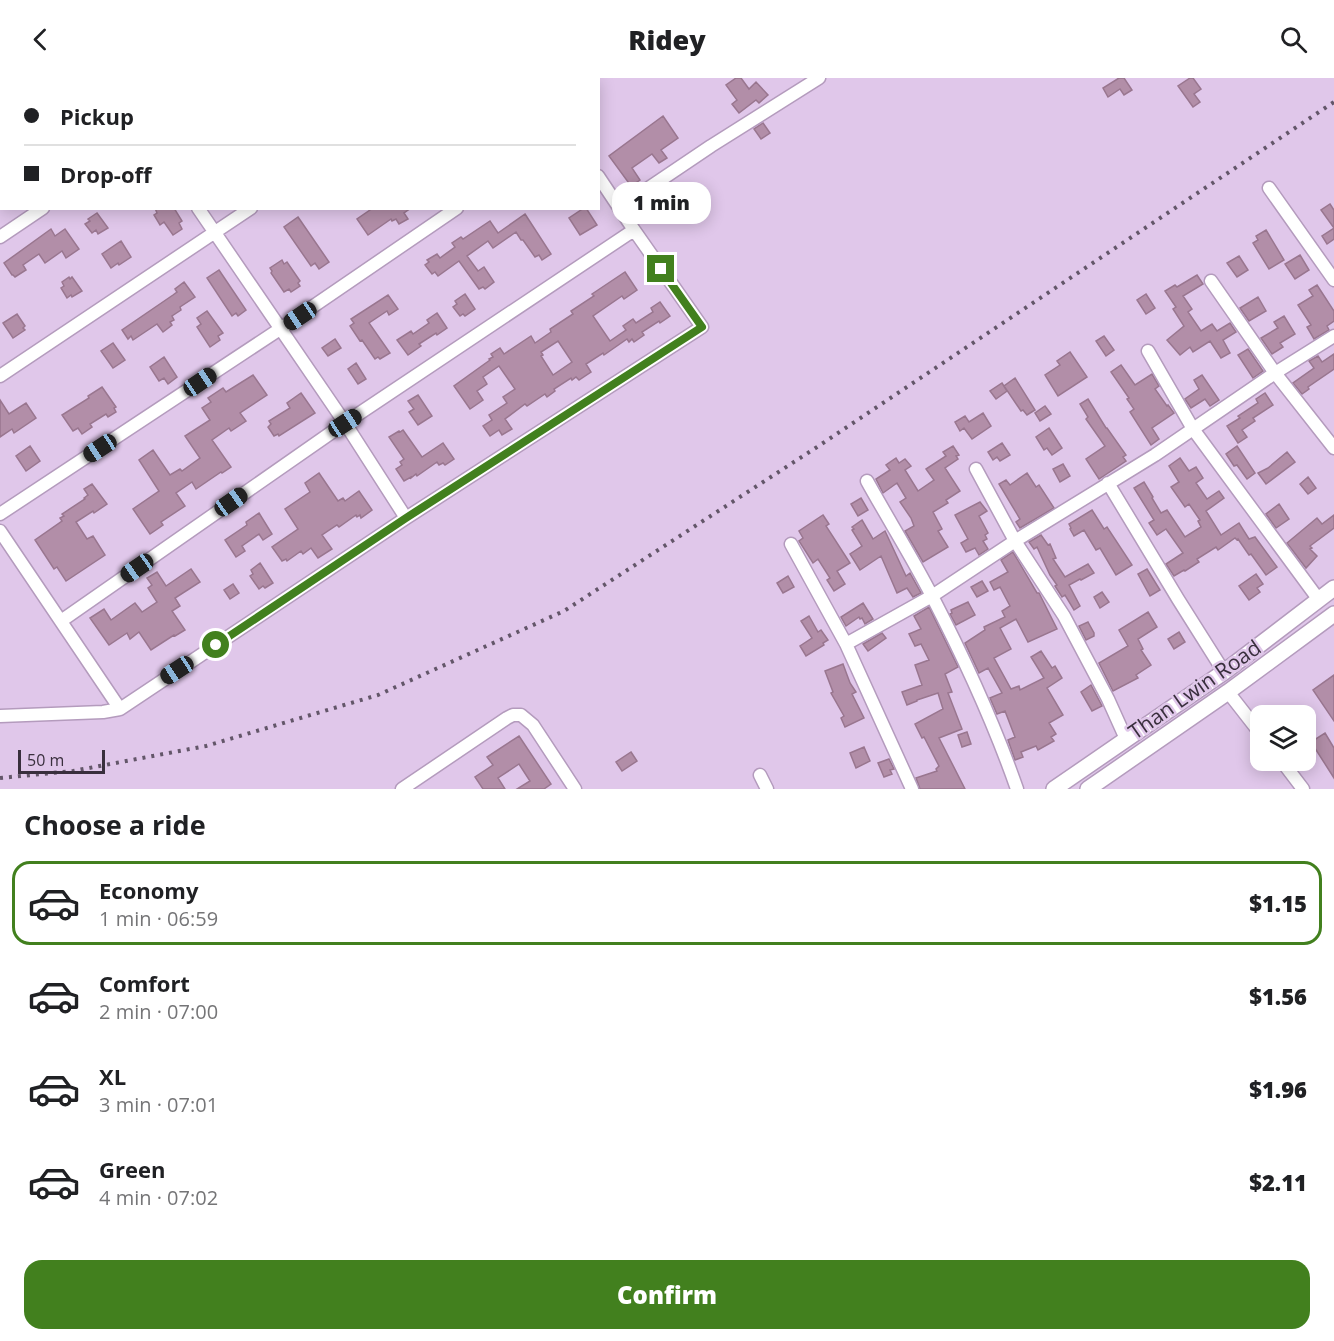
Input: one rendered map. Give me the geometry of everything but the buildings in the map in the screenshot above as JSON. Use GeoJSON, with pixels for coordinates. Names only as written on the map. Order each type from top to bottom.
{"type":"FeatureCollection","features":[{"type":"Feature","properties":{"kind":"main road","name":"Than Lwin Road"},"geometry":{"type":"LineString","coordinates":[[1054,789],[1224,672],[1334,588]]}},
{"type":"Feature","properties":{"kind":"main road","name":"Than Lwin Road"},"geometry":{"type":"LineString","coordinates":[[1088,789],[1228,692],[1334,614]]}},
{"type":"Feature","properties":{"kind":"street"},"geometry":{"type":"LineString","coordinates":[[620,208],[711,146],[819,78]]}},
{"type":"Feature","properties":{"kind":"street"},"geometry":{"type":"LineString","coordinates":[[0,716],[103,712],[120,708],[406,518],[702,327],[633,230],[600,179]]}},
{"type":"Feature","properties":{"kind":"street"},"geometry":{"type":"LineString","coordinates":[[1269,188],[1334,280]]}},
{"type":"Feature","properties":{"kind":"street"},"geometry":{"type":"LineString","coordinates":[[0,237],[40,210]]}},
{"type":"Feature","properties":{"kind":"street"},"geometry":{"type":"LineString","coordinates":[[199,210],[345,423],[406,518]]}},
{"type":"Feature","properties":{"kind":"street"},"geometry":{"type":"LineString","coordinates":[[0,376],[248,210]]}},
{"type":"Feature","properties":{"kind":"street"},"geometry":{"type":"LineString","coordinates":[[0,514],[280,329],[453,210]]}},
{"type":"Feature","properties":{"kind":"street"},"geometry":{"type":"LineString","coordinates":[[61,621],[345,423],[633,230]]}},
{"type":"Feature","properties":{"kind":"street"},"geometry":{"type":"LineString","coordinates":[[1211,281],[1275,373],[1334,448]]}},
{"type":"Feature","properties":{"kind":"street"},"geometry":{"type":"LineString","coordinates":[[846,644],[932,596],[1334,336]]}},
{"type":"Feature","properties":{"kind":"street"},"geometry":{"type":"LineString","coordinates":[[1148,351],[1193,429],[1319,600]]}},
{"type":"Feature","properties":{"kind":"street"},"geometry":{"type":"LineString","coordinates":[[976,469],[1015,541],[1064,616],[1108,699],[1126,739]]}},
{"type":"Feature","properties":{"kind":"street"},"geometry":{"type":"LineString","coordinates":[[867,481],[932,596],[963,659],[1004,751],[1017,789]]}},
{"type":"Feature","properties":{"kind":"street"},"geometry":{"type":"LineString","coordinates":[[1108,483],[1224,672]]}},
{"type":"Feature","properties":{"kind":"street"},"geometry":{"type":"LineString","coordinates":[[0,531],[120,708]]}},
{"type":"Feature","properties":{"kind":"street"},"geometry":{"type":"LineString","coordinates":[[791,544],[846,644],[912,789]]}},
{"type":"Feature","properties":{"kind":"street"},"geometry":{"type":"LineString","coordinates":[[1228,692],[1250,720]]}},
{"type":"Feature","properties":{"kind":"street"},"geometry":{"type":"LineString","coordinates":[[402,789],[513,715],[521,715],[533,725],[573,788]]}},
{"type":"Feature","properties":{"kind":"street"},"geometry":{"type":"LineString","coordinates":[[1289,771],[1302,789]]}},
{"type":"Feature","properties":{"kind":"street"},"geometry":{"type":"LineString","coordinates":[[760,775],[766,789]]}},
{"type":"Feature","properties":{"kind":"railway"},"geometry":{"type":"LineString","coordinates":[[0,778],[73,771],[206,746],[378,695],[564,611],[814,449],[1334,102]]}},
{"type":"Feature","properties":{"kind":"route"},"geometry":{"type":"LineString","coordinates":[[216,645],[406,518],[702,327],[661,269]]}}]}
